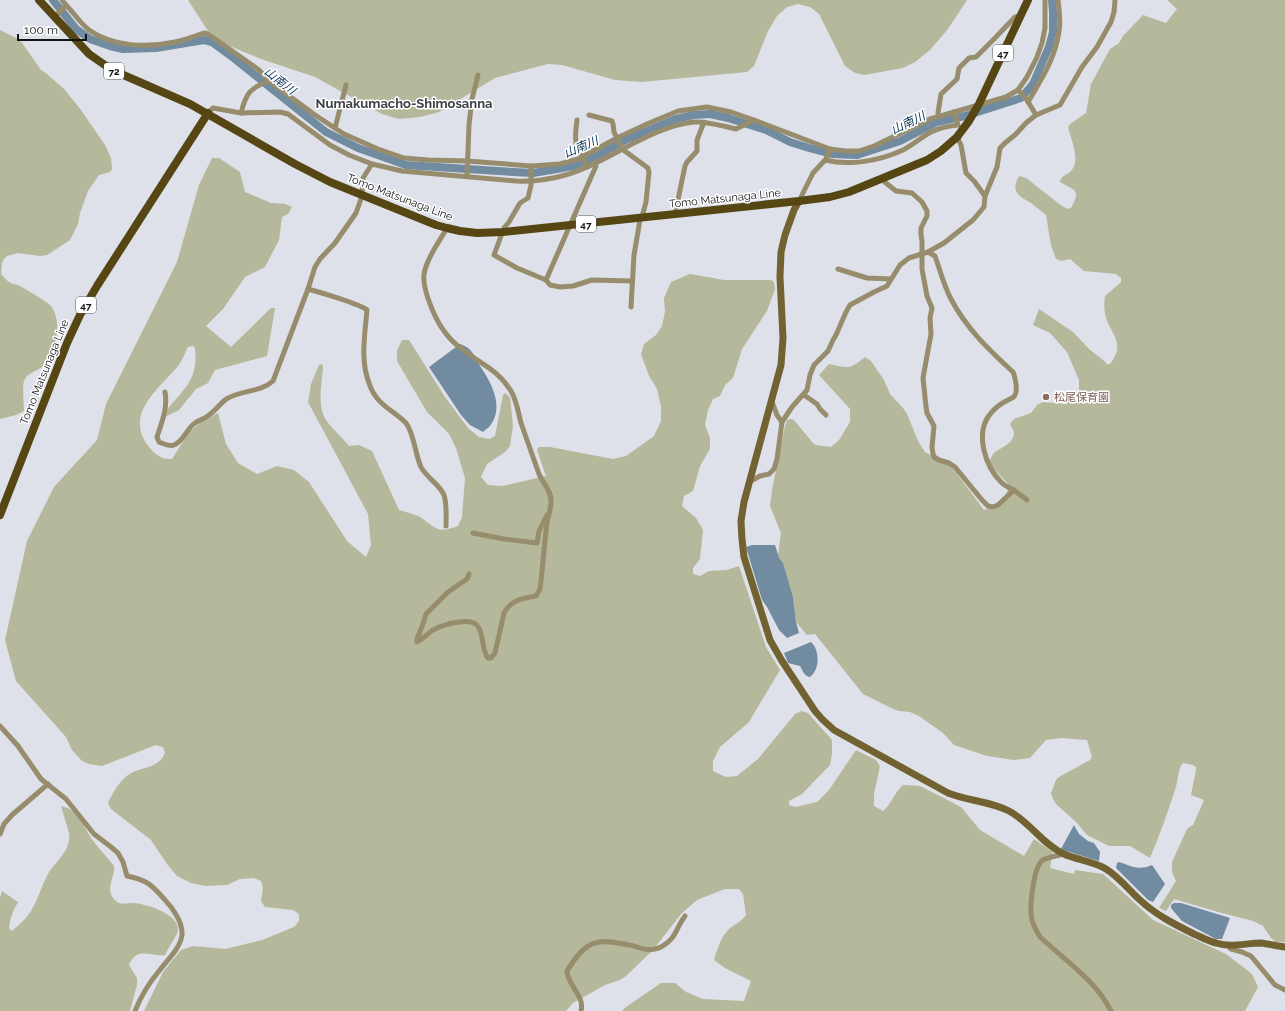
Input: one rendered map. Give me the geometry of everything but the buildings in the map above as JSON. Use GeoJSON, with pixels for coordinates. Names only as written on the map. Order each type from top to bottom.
{"type":"FeatureCollection","features":[{"type":"Feature","properties":{"kind":"main road","name":"72"},"geometry":{"type":"LineString","coordinates":[[39,0],[57,15],[89,54],[112,70],[208,113]]}},
{"type":"Feature","properties":{"kind":"main road","name":"Tomo Matsunaga Line"},"geometry":{"type":"LineString","coordinates":[[0,515],[67,343],[80,315],[208,113],[295,164],[330,182],[436,225],[477,233],[503,232],[799,201],[849,192],[927,160],[941,151],[957,137],[978,106],[1028,0]]}},
{"type":"Feature","properties":{"kind":"street"},"geometry":{"type":"LineString","coordinates":[[62,0],[90,30],[101,36],[129,45],[155,45],[174,42],[204,33],[208,34],[259,70],[268,81],[344,134],[378,149],[404,158],[531,167],[560,164],[578,159],[594,163],[621,147],[657,132],[693,122],[704,122],[736,129],[741,128],[752,120]]}},
{"type":"Feature","properties":{"kind":"street"},"geometry":{"type":"LineString","coordinates":[[208,113],[213,108],[241,113],[280,112],[288,114],[330,145],[349,155],[372,164],[402,171],[531,180],[549,180],[585,161],[617,139],[647,124],[678,112],[707,107],[731,112],[829,149],[858,151],[874,146],[930,119],[989,103],[1019,91],[1042,42],[1045,28],[1045,0]]}},
{"type":"Feature","properties":{"kind":"street"},"geometry":{"type":"LineString","coordinates":[[1028,101],[1048,68],[1056,45],[1060,26],[1058,0]]}},
{"type":"Feature","properties":{"kind":"street"},"geometry":{"type":"LineString","coordinates":[[749,482],[760,476],[769,474],[774,469],[777,460],[782,422],[792,407],[807,390],[814,365],[828,351],[850,305],[887,286],[900,265],[909,258],[925,253],[944,243],[973,220],[984,208],[985,196],[997,167],[1000,148],[1036,115],[1060,105],[1111,22],[1115,0]]}},
{"type":"Feature","properties":{"kind":"street"},"geometry":{"type":"LineString","coordinates":[[57,15],[66,6]]}},
{"type":"Feature","properties":{"kind":"street"},"geometry":{"type":"LineString","coordinates":[[939,116],[938,113],[941,94],[957,79],[959,68],[969,58],[976,57],[1015,17],[1020,16]]}},
{"type":"Feature","properties":{"kind":"street"},"geometry":{"type":"LineString","coordinates":[[467,175],[472,99],[478,75]]}},
{"type":"Feature","properties":{"kind":"street"},"geometry":{"type":"LineString","coordinates":[[241,113],[246,95],[252,89],[268,81]]}},
{"type":"Feature","properties":{"kind":"street"},"geometry":{"type":"LineString","coordinates":[[335,128],[346,85]]}},
{"type":"Feature","properties":{"kind":"street"},"geometry":{"type":"LineString","coordinates":[[1019,91],[1028,101],[1036,115]]}},
{"type":"Feature","properties":{"kind":"street"},"geometry":{"type":"LineString","coordinates":[[826,160],[852,163],[877,158],[902,150],[932,131],[958,125],[954,113]]}},
{"type":"Feature","properties":{"kind":"street"},"geometry":{"type":"LineString","coordinates":[[589,115],[612,121],[614,132],[621,147],[648,168],[649,172],[646,202],[639,226],[634,255],[631,307]]}},
{"type":"Feature","properties":{"kind":"street"},"geometry":{"type":"LineString","coordinates":[[577,120],[575,141],[585,161]]}},
{"type":"Feature","properties":{"kind":"street"},"geometry":{"type":"LineString","coordinates":[[675,214],[685,166],[697,151],[697,140],[704,122]]}},
{"type":"Feature","properties":{"kind":"street"},"geometry":{"type":"LineString","coordinates":[[957,137],[961,145],[966,172],[985,196]]}},
{"type":"Feature","properties":{"kind":"street"},"geometry":{"type":"LineString","coordinates":[[829,149],[826,160],[812,173],[794,210],[785,235],[781,252],[780,277],[783,352],[772,402],[749,482],[741,521],[744,557],[770,640],[815,711],[834,730],[948,793],[960,798],[991,804],[1010,811],[1043,840],[1064,854],[1098,865],[1106,870],[1156,914],[1171,923],[1216,943],[1228,946],[1262,943],[1285,948]]}},
{"type":"Feature","properties":{"kind":"street"},"geometry":{"type":"LineString","coordinates":[[546,280],[596,166],[594,163]]}},
{"type":"Feature","properties":{"kind":"street"},"geometry":{"type":"LineString","coordinates":[[165,392],[166,398],[164,417],[157,437],[159,442],[170,446],[181,440],[195,423],[210,415],[225,400],[269,385],[273,381],[315,267],[320,259],[335,243],[356,213],[362,196],[363,178],[372,164]]}},
{"type":"Feature","properties":{"kind":"street"},"geometry":{"type":"LineString","coordinates":[[531,167],[531,180],[528,198],[520,202],[504,228],[494,254],[517,268],[546,280],[550,285],[560,287],[573,286],[592,280],[632,281]]}},
{"type":"Feature","properties":{"kind":"street"},"geometry":{"type":"LineString","coordinates":[[881,179],[896,191],[912,193],[922,202],[927,211],[927,216],[921,228],[925,253],[922,269],[927,296],[932,308],[930,318],[931,334],[923,378],[926,407],[934,426],[932,447],[933,454],[939,460],[949,463],[955,467],[988,506],[993,507],[998,505],[1014,490]]}},
{"type":"Feature","properties":{"kind":"street"},"geometry":{"type":"LineString","coordinates":[[447,228],[424,274],[426,292],[437,320],[444,331],[463,351],[489,367],[499,376],[511,391],[540,476],[551,496],[552,502],[548,522],[540,589],[536,596],[520,599],[507,608],[504,613],[495,653],[491,658],[488,658],[486,655],[482,635],[478,626],[474,623],[451,623],[432,631],[418,642],[417,639],[426,614],[448,592],[467,579],[470,574]]}},
{"type":"Feature","properties":{"kind":"street"},"geometry":{"type":"LineString","coordinates":[[925,253],[935,256],[946,290],[965,322],[991,352],[1013,372],[1015,376],[1015,396],[1007,400],[990,414],[984,426],[983,439],[990,467],[996,477],[1003,484],[1027,500]]}},
{"type":"Feature","properties":{"kind":"street"},"geometry":{"type":"LineString","coordinates":[[838,269],[867,278],[891,279]]}},
{"type":"Feature","properties":{"kind":"street"},"geometry":{"type":"LineString","coordinates":[[308,289],[365,308],[367,310],[364,361],[365,373],[369,386],[375,397],[409,428],[423,471],[441,489],[444,495],[446,506],[446,526]]}},
{"type":"Feature","properties":{"kind":"street"},"geometry":{"type":"LineString","coordinates":[[804,395],[817,404],[826,415]]}},
{"type":"Feature","properties":{"kind":"street"},"geometry":{"type":"LineString","coordinates":[[772,402],[777,415],[782,422]]}},
{"type":"Feature","properties":{"kind":"street"},"geometry":{"type":"LineString","coordinates":[[473,533],[504,540],[537,543],[539,531],[550,509]]}},
{"type":"Feature","properties":{"kind":"street"},"geometry":{"type":"LineString","coordinates":[[0,726],[18,746],[41,779],[66,799],[94,834],[112,846],[118,853],[123,862],[127,876],[140,878],[156,889],[172,907],[178,918],[182,934],[180,942],[145,991],[135,1011]]}},
{"type":"Feature","properties":{"kind":"street"},"geometry":{"type":"LineString","coordinates":[[0,834],[2,827],[12,815],[48,784]]}},
{"type":"Feature","properties":{"kind":"street"},"geometry":{"type":"LineString","coordinates":[[1064,854],[1043,860],[1039,864],[1030,908],[1032,920],[1040,937],[1091,982],[1104,998],[1111,1011]]}},
{"type":"Feature","properties":{"kind":"street"},"geometry":{"type":"LineString","coordinates":[[581,1011],[582,1003],[569,981],[567,971],[585,949],[594,943],[603,941],[643,949],[652,950],[660,948],[670,941],[676,934],[685,916]]}},
{"type":"Feature","properties":{"kind":"street"},"geometry":{"type":"LineString","coordinates":[[1228,946],[1231,950],[1242,952],[1251,956],[1275,984],[1285,990]]}},
{"type":"Feature","properties":{"kind":"green space"},"geometry":{"type":"Polygon","coordinates":[[[188,0],[967,0],[948,29],[930,50],[915,62],[903,68],[864,75],[855,73],[845,66],[819,14],[810,7],[798,4],[787,7],[777,16],[768,31],[754,66],[747,72],[642,82],[615,80],[562,65],[548,64],[495,78],[439,112],[420,117],[399,119],[382,114],[315,77],[261,59],[227,45],[208,31],[188,0]]]}},
{"type":"Feature","properties":{"kind":"green space"},"geometry":{"type":"Polygon","coordinates":[[[1167,0],[1285,0],[1285,942],[1276,942],[1271,938],[1263,926],[1253,921],[1174,899],[1166,911],[1159,908],[1176,881],[1172,872],[1172,862],[1187,829],[1193,825],[1204,800],[1191,795],[1196,770],[1196,767],[1193,765],[1183,763],[1180,768],[1176,787],[1161,832],[1150,858],[1130,846],[1109,846],[1087,835],[1076,822],[1057,805],[1053,799],[1051,793],[1056,780],[1090,760],[1092,757],[1087,740],[1061,738],[1046,740],[1030,758],[1014,760],[987,756],[954,745],[943,733],[919,716],[910,712],[899,711],[891,708],[863,694],[815,634],[807,635],[796,622],[793,597],[783,564],[778,555],[781,533],[770,506],[787,420],[794,420],[816,445],[831,447],[839,440],[850,422],[850,409],[819,375],[829,364],[848,367],[865,357],[871,361],[884,380],[890,394],[907,414],[919,443],[925,452],[952,467],[984,510],[1000,504],[1010,486],[992,467],[990,460],[993,454],[1012,440],[1014,431],[1010,424],[1014,419],[1031,413],[1037,405],[1043,402],[1065,404],[1075,399],[1079,393],[1079,380],[1067,352],[1050,333],[1033,325],[1039,309],[1073,332],[1089,349],[1107,364],[1110,364],[1117,351],[1117,346],[1105,315],[1105,296],[1121,282],[1121,278],[1116,274],[1084,271],[1070,259],[1062,261],[1056,259],[1051,245],[1046,215],[1020,196],[1017,193],[1015,186],[1019,176],[1026,178],[1062,206],[1068,209],[1071,208],[1076,198],[1076,194],[1073,189],[1060,182],[1063,176],[1071,171],[1075,161],[1074,150],[1068,127],[1086,113],[1091,84],[1110,49],[1119,43],[1123,36],[1143,15],[1166,23],[1177,9],[1167,0]]]}},
{"type":"Feature","properties":{"kind":"green space"},"geometry":{"type":"Polygon","coordinates":[[[0,30],[20,40],[41,70],[64,89],[81,110],[105,145],[111,158],[112,169],[110,172],[99,175],[88,191],[80,213],[78,224],[70,240],[47,255],[40,256],[18,253],[7,256],[2,263],[1,274],[8,281],[41,298],[51,306],[57,320],[57,329],[54,346],[48,360],[41,368],[25,378],[23,384],[24,411],[16,415],[0,419],[0,30]]]}},
{"type":"Feature","properties":{"kind":"green space"},"geometry":{"type":"Polygon","coordinates":[[[212,158],[219,158],[240,172],[245,192],[271,203],[285,204],[292,207],[288,214],[282,217],[279,240],[265,267],[245,277],[223,309],[206,326],[231,347],[271,308],[275,308],[267,356],[215,370],[208,383],[196,389],[179,410],[167,416],[165,414],[186,387],[194,372],[196,360],[195,348],[193,346],[188,347],[179,364],[154,393],[142,413],[140,424],[142,435],[149,447],[156,454],[165,459],[172,459],[189,432],[200,423],[218,413],[226,444],[238,463],[257,474],[277,466],[294,470],[309,482],[347,541],[366,557],[371,545],[368,514],[308,402],[311,384],[319,365],[322,364],[323,367],[321,402],[323,414],[328,422],[349,446],[359,445],[372,451],[399,510],[420,517],[437,529],[445,530],[458,526],[462,517],[465,478],[456,448],[449,434],[427,412],[397,361],[397,350],[402,340],[409,340],[445,397],[468,428],[479,437],[489,439],[495,436],[503,395],[505,393],[510,397],[513,426],[510,446],[505,452],[487,464],[481,477],[488,485],[502,486],[546,476],[537,450],[539,447],[550,447],[613,459],[626,456],[654,436],[661,421],[661,406],[657,389],[649,376],[641,354],[644,344],[656,335],[662,326],[665,312],[664,298],[671,282],[690,274],[724,280],[771,280],[774,282],[775,289],[767,311],[742,349],[733,378],[725,385],[720,396],[713,399],[708,410],[705,425],[710,438],[710,449],[700,466],[693,491],[684,496],[682,506],[696,518],[703,530],[700,559],[693,568],[693,574],[700,576],[709,571],[727,570],[739,566],[766,647],[780,670],[749,722],[720,747],[713,761],[713,771],[726,777],[737,776],[758,759],[795,714],[801,711],[808,713],[832,740],[830,765],[802,794],[789,801],[789,805],[795,807],[817,802],[829,790],[856,750],[876,760],[880,766],[874,794],[874,806],[883,811],[903,785],[920,786],[961,807],[980,830],[1024,856],[1034,839],[1053,852],[1050,868],[1074,874],[1075,870],[1103,874],[1153,920],[1226,954],[1252,974],[1258,987],[1245,1011],[622,1011],[661,983],[675,983],[686,992],[703,999],[744,1001],[751,981],[725,968],[714,960],[723,936],[746,915],[743,894],[739,889],[725,889],[697,900],[681,914],[653,950],[626,976],[620,980],[605,985],[573,1003],[566,1011],[144,1011],[163,972],[181,950],[193,946],[225,949],[262,940],[294,927],[299,921],[299,914],[293,910],[265,907],[261,901],[263,888],[261,881],[254,878],[240,879],[227,885],[206,886],[191,883],[177,876],[151,840],[111,809],[108,803],[116,788],[128,775],[153,765],[162,758],[165,753],[163,747],[156,745],[102,766],[89,764],[82,761],[72,750],[66,737],[16,681],[5,640],[27,541],[54,487],[97,440],[106,404],[177,262],[199,185],[212,158]]]}},
{"type":"Feature","properties":{"kind":"green space"},"geometry":{"type":"Polygon","coordinates":[[[61,806],[73,811],[77,815],[94,842],[114,866],[110,891],[114,899],[118,903],[134,903],[154,908],[168,915],[177,924],[177,933],[165,955],[140,954],[132,959],[129,965],[137,978],[137,985],[130,1011],[0,1011],[0,898],[2,891],[18,902],[10,921],[9,928],[12,931],[31,911],[47,876],[62,856],[68,845],[69,833],[61,806]]]}},
{"type":"Feature","properties":{"kind":"water"},"geometry":{"type":"Polygon","coordinates":[[[460,344],[472,352],[488,379],[495,395],[496,411],[494,419],[490,426],[483,432],[470,425],[461,415],[429,367],[460,344]]]}},
{"type":"Feature","properties":{"kind":"water"},"geometry":{"type":"Polygon","coordinates":[[[752,545],[775,545],[779,558],[783,563],[793,597],[799,633],[787,638],[779,630],[762,600],[746,547],[752,545]]]}},
{"type":"Feature","properties":{"kind":"water"},"geometry":{"type":"Polygon","coordinates":[[[811,642],[816,650],[818,660],[816,670],[810,677],[805,674],[800,666],[788,663],[784,653],[811,642]]]}},
{"type":"Feature","properties":{"kind":"water"},"geometry":{"type":"Polygon","coordinates":[[[1074,825],[1079,834],[1088,841],[1094,843],[1100,852],[1099,861],[1061,849],[1074,825]]]}},
{"type":"Feature","properties":{"kind":"water"},"geometry":{"type":"Polygon","coordinates":[[[1119,862],[1139,868],[1152,865],[1165,884],[1153,902],[1148,900],[1116,868],[1117,863],[1119,862]]]}},
{"type":"Feature","properties":{"kind":"water"},"geometry":{"type":"Polygon","coordinates":[[[1174,903],[1181,903],[1230,918],[1222,939],[1216,939],[1182,921],[1171,908],[1171,905],[1174,903]]]}},
{"type":"Feature","properties":{"kind":"waterway","name":"山南川"},"geometry":{"type":"LineString","coordinates":[[53,0],[76,29],[90,39],[110,46],[123,49],[156,48],[204,40],[212,42],[326,132],[358,148],[406,165],[533,173],[573,166],[599,155],[625,140],[676,119],[693,115],[710,114],[728,118],[766,130],[790,142],[832,154],[857,155],[900,141],[937,122],[965,116],[1021,98],[1033,84],[1049,47],[1053,32],[1052,0]]}},
{"type":"Feature","properties":{"kind":"place","name":"松尾保育園"},"geometry":{"type":"Point","coordinates":[1046,397]}},
{"type":"Feature","properties":{"kind":"district","name":"Numakumacho-Shimosanna"},"geometry":{"type":"Point","coordinates":[404,103]}}]}
